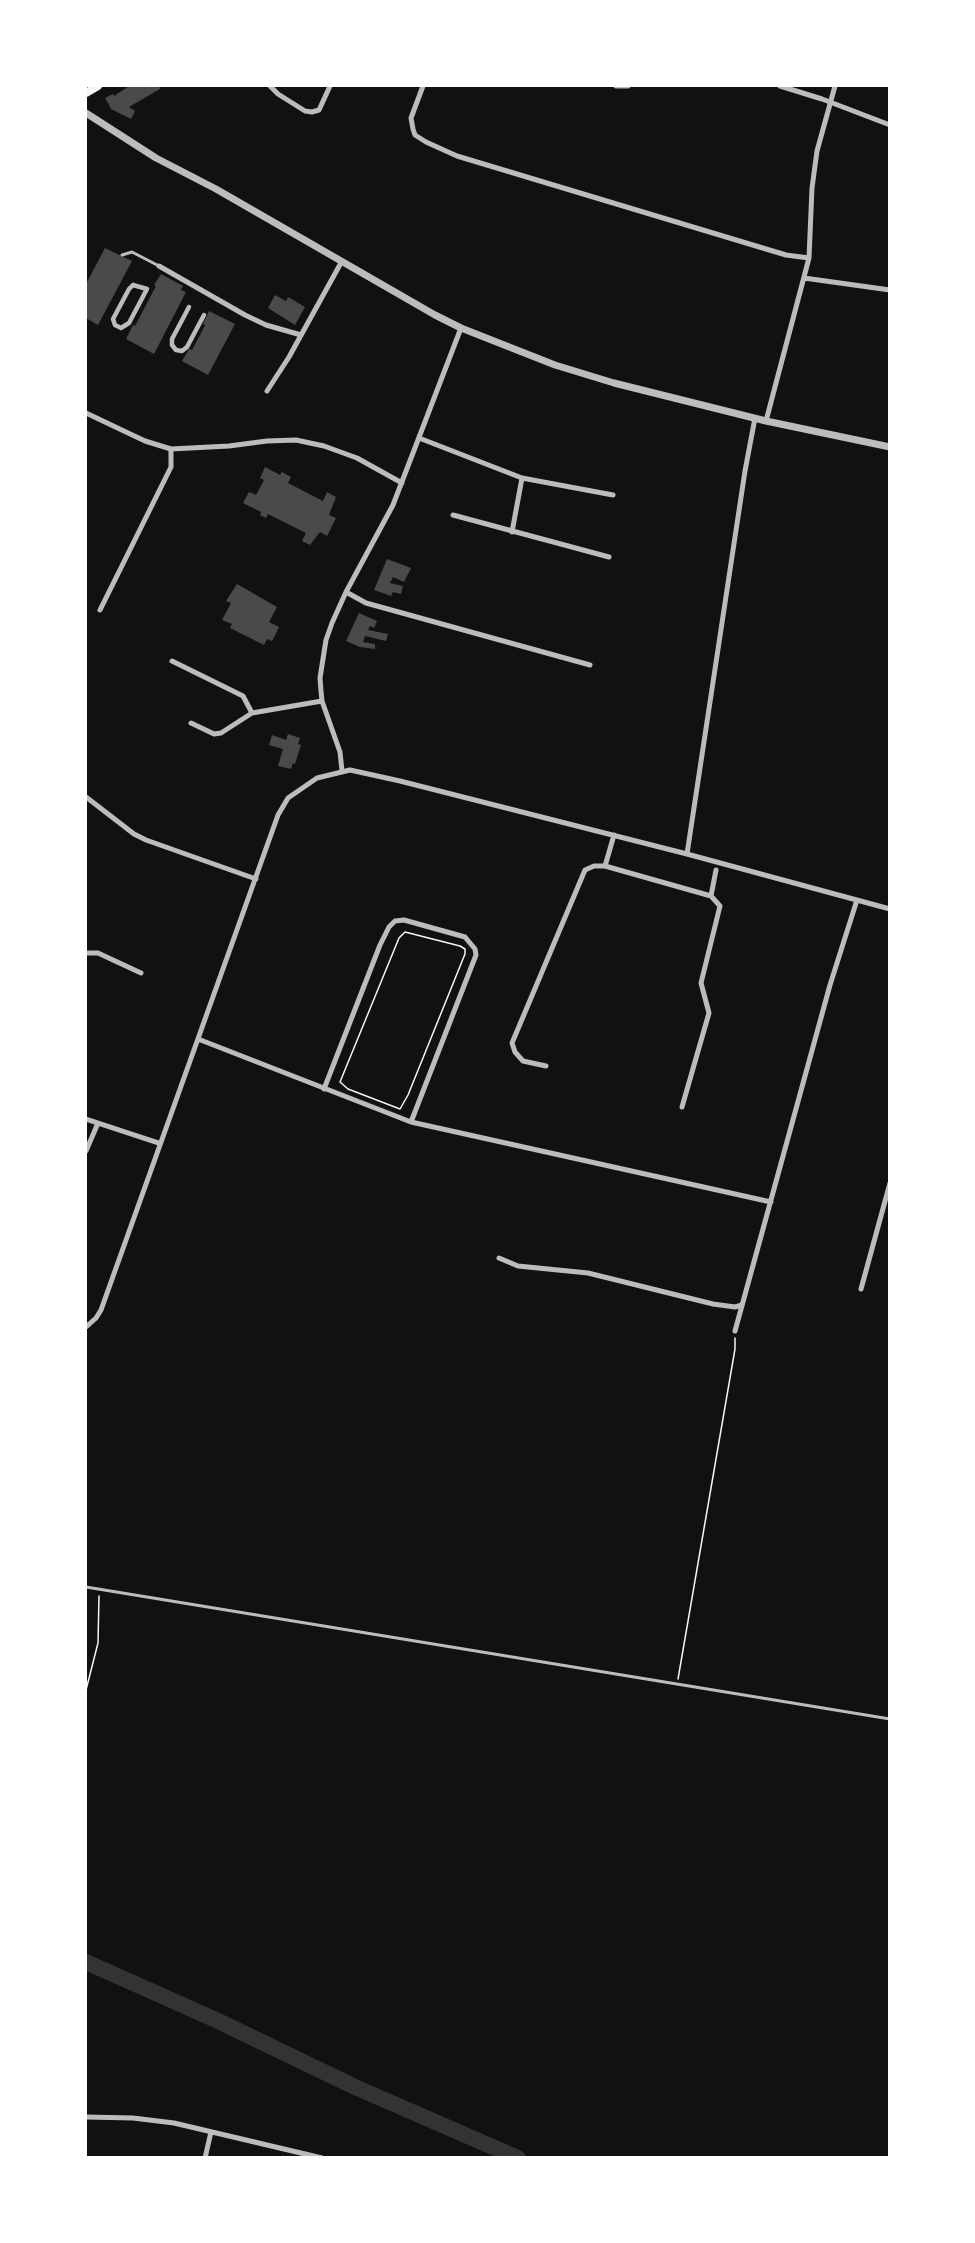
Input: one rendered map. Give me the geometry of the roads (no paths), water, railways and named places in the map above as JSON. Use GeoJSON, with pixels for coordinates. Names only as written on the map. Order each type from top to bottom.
{"type":"FeatureCollection","features":[{"type":"Feature","properties":{"kind":"main road"},"geometry":{"type":"LineString","coordinates":[[86,93],[98,86]]}},
{"type":"Feature","properties":{"kind":"street"},"geometry":{"type":"LineString","coordinates":[[270,86],[304,111],[312,112],[319,110],[330,86]]}},
{"type":"Feature","properties":{"kind":"street"},"geometry":{"type":"LineString","coordinates":[[423,86],[411,118],[413,129],[416,135],[426,142],[457,156],[776,252],[809,258]]}},
{"type":"Feature","properties":{"kind":"street"},"geometry":{"type":"LineString","coordinates":[[616,86],[628,86]]}},
{"type":"Feature","properties":{"kind":"street"},"geometry":{"type":"LineString","coordinates":[[780,86],[890,125]]}},
{"type":"Feature","properties":{"kind":"street"},"geometry":{"type":"LineString","coordinates":[[766,421],[809,258],[813,179],[820,138],[835,86]]}},
{"type":"Feature","properties":{"kind":"street"},"geometry":{"type":"LineString","coordinates":[[86,113],[156,158],[216,189],[460,328],[555,364],[614,383],[766,421],[890,447]]}},
{"type":"Feature","properties":{"kind":"street"},"geometry":{"type":"LineString","coordinates":[[267,391],[277,378],[342,261]]}},
{"type":"Feature","properties":{"kind":"street"},"geometry":{"type":"LineString","coordinates":[[159,266],[245,315],[266,325],[301,335]]}},
{"type":"Feature","properties":{"kind":"street"},"geometry":{"type":"LineString","coordinates":[[804,278],[890,290]]}},
{"type":"Feature","properties":{"kind":"street"},"geometry":{"type":"LineString","coordinates":[[147,289],[136,285],[129,289],[114,316],[115,325],[121,328],[127,326],[151,282]]}},
{"type":"Feature","properties":{"kind":"street"},"geometry":{"type":"LineString","coordinates":[[189,307],[172,339],[171,345],[176,350],[182,351],[187,347],[204,315]]}},
{"type":"Feature","properties":{"kind":"street"},"geometry":{"type":"LineString","coordinates":[[342,771],[340,752],[322,701],[320,678],[323,654],[332,623],[346,592],[393,505],[460,328]]}},
{"type":"Feature","properties":{"kind":"street"},"geometry":{"type":"LineString","coordinates":[[86,413],[145,441],[171,449],[296,440],[324,446],[357,458],[402,483]]}},
{"type":"Feature","properties":{"kind":"street"},"geometry":{"type":"LineString","coordinates":[[687,854],[755,418]]}},
{"type":"Feature","properties":{"kind":"street"},"geometry":{"type":"LineString","coordinates":[[419,438],[522,478],[613,495]]}},
{"type":"Feature","properties":{"kind":"street"},"geometry":{"type":"LineString","coordinates":[[100,610],[171,467],[171,449]]}},
{"type":"Feature","properties":{"kind":"street"},"geometry":{"type":"LineString","coordinates":[[512,532],[522,478]]}},
{"type":"Feature","properties":{"kind":"street"},"geometry":{"type":"LineString","coordinates":[[453,515],[609,557]]}},
{"type":"Feature","properties":{"kind":"street"},"geometry":{"type":"LineString","coordinates":[[346,592],[366,603],[590,665]]}},
{"type":"Feature","properties":{"kind":"street"},"geometry":{"type":"LineString","coordinates":[[172,662],[243,696],[252,713]]}},
{"type":"Feature","properties":{"kind":"street"},"geometry":{"type":"LineString","coordinates":[[191,723],[214,734],[221,733],[252,713],[322,701]]}},
{"type":"Feature","properties":{"kind":"street"},"geometry":{"type":"LineString","coordinates":[[86,1327],[101,1310],[278,815],[288,798],[317,778],[350,770],[400,781],[687,854],[890,909]]}},
{"type":"Feature","properties":{"kind":"street"},"geometry":{"type":"LineString","coordinates":[[86,797],[134,834],[146,840],[256,879]]}},
{"type":"Feature","properties":{"kind":"street"},"geometry":{"type":"LineString","coordinates":[[604,866],[614,835]]}},
{"type":"Feature","properties":{"kind":"street"},"geometry":{"type":"LineString","coordinates":[[546,1066],[523,1061],[515,1052],[512,1043],[585,870],[594,866],[604,866],[711,896],[720,906],[701,983],[709,1013],[682,1107]]}},
{"type":"Feature","properties":{"kind":"street"},"geometry":{"type":"LineString","coordinates":[[711,896],[716,870]]}},
{"type":"Feature","properties":{"kind":"street"},"geometry":{"type":"LineString","coordinates":[[735,1331],[830,985],[857,900]]}},
{"type":"Feature","properties":{"kind":"street"},"geometry":{"type":"LineString","coordinates":[[324,1089],[389,927],[395,921],[404,920],[465,937],[475,949],[476,954],[411,1122]]}},
{"type":"Feature","properties":{"kind":"street"},"geometry":{"type":"LineString","coordinates":[[86,953],[98,953],[141,973]]}},
{"type":"Feature","properties":{"kind":"street"},"geometry":{"type":"LineString","coordinates":[[198,1039],[411,1122],[771,1202]]}},
{"type":"Feature","properties":{"kind":"street"},"geometry":{"type":"LineString","coordinates":[[86,1119],[159,1143]]}},
{"type":"Feature","properties":{"kind":"street"},"geometry":{"type":"LineString","coordinates":[[86,1151],[98,1123]]}},
{"type":"Feature","properties":{"kind":"street"},"geometry":{"type":"LineString","coordinates":[[861,1289],[890,1183]]}},
{"type":"Feature","properties":{"kind":"street"},"geometry":{"type":"LineString","coordinates":[[499,1258],[518,1266],[588,1273],[713,1304],[735,1307],[742,1305]]}},
{"type":"Feature","properties":{"kind":"street"},"geometry":{"type":"LineString","coordinates":[[86,2117],[155,2121],[322,2157]]}},
{"type":"Feature","properties":{"kind":"street"},"geometry":{"type":"LineString","coordinates":[[205,2157],[211,2132]]}},
{"type":"Feature","properties":{"kind":"lane"},"geometry":{"type":"LineString","coordinates":[[122,255],[132,252],[159,266]]}},
{"type":"Feature","properties":{"kind":"lane"},"geometry":{"type":"LineString","coordinates":[[86,1587],[890,1719]]}},
{"type":"Feature","properties":{"kind":"waterway"},"geometry":{"type":"LineString","coordinates":[[86,1962],[216,2020],[355,2087],[518,2158]]}}]}
